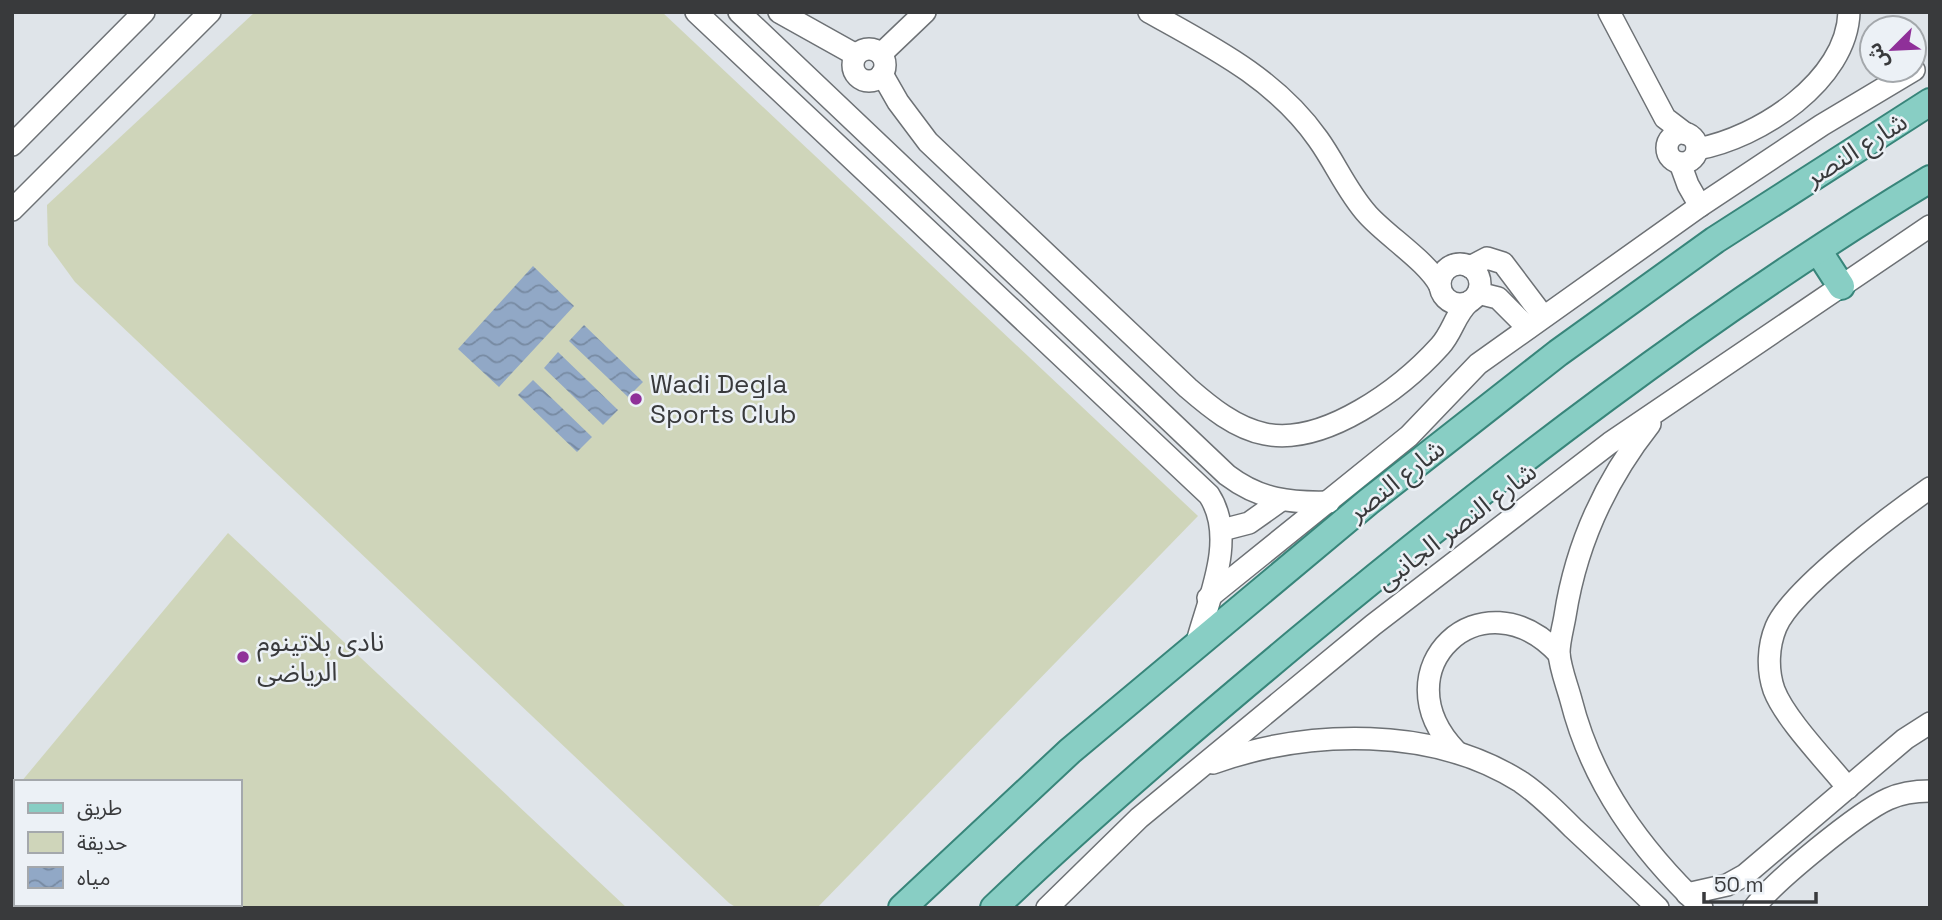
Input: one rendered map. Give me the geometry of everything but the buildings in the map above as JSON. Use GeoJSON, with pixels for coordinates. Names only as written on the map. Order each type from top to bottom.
{"type":"FeatureCollection","features":[{"type":"Feature","properties":{"kind":"main road","name":"شارع النصر"},"geometry":{"type":"LineString","coordinates":[[902,908],[1070,751],[1367,502],[1558,353],[1715,240],[1930,102]]}},
{"type":"Feature","properties":{"kind":"main road"},"geometry":{"type":"LineString","coordinates":[[994,908],[1117,793],[1381,572],[1593,407],[1930,179]]}},
{"type":"Feature","properties":{"kind":"main road"},"geometry":{"type":"LineString","coordinates":[[1819,252],[1841,286]]}},
{"type":"Feature","properties":{"kind":"street"},"geometry":{"type":"LineString","coordinates":[[13,144],[144,12]]}},
{"type":"Feature","properties":{"kind":"street"},"geometry":{"type":"LineString","coordinates":[[12,211],[210,12]]}},
{"type":"Feature","properties":{"kind":"street"},"geometry":{"type":"LineString","coordinates":[[696,12],[1209,495],[1216,507],[1222,530],[1197,642]]}},
{"type":"Feature","properties":{"kind":"street"},"geometry":{"type":"LineString","coordinates":[[739,12],[1227,475],[1252,492],[1280,501],[1367,502]]}},
{"type":"Feature","properties":{"kind":"street"},"geometry":{"type":"LineString","coordinates":[[779,12],[856,55]]}},
{"type":"Feature","properties":{"kind":"street"},"geometry":{"type":"LineString","coordinates":[[856,55],[854,70],[860,78],[874,80],[882,64],[925,12]]}},
{"type":"Feature","properties":{"kind":"street"},"geometry":{"type":"LineString","coordinates":[[1149,12],[1235,61],[1280,95],[1318,139],[1366,213],[1457,296],[1489,294],[1536,322]]}},
{"type":"Feature","properties":{"kind":"street"},"geometry":{"type":"LineString","coordinates":[[1609,12],[1658,106],[1672,125],[1692,142],[1735,139],[1816,86],[1833,65],[1843,45],[1849,12]]}},
{"type":"Feature","properties":{"kind":"street"},"geometry":{"type":"LineString","coordinates":[[856,55],[868,49],[882,64],[904,111],[946,160],[1188,388],[1212,408],[1248,429],[1281,436],[1303,434],[1339,422],[1368,404],[1431,355],[1446,338],[1463,264],[1470,267],[1487,258],[1503,263],[1536,322]]}},
{"type":"Feature","properties":{"kind":"street"},"geometry":{"type":"LineString","coordinates":[[838,105],[860,78]]}},
{"type":"Feature","properties":{"kind":"street"},"geometry":{"type":"LineString","coordinates":[[1208,598],[1409,436],[1451,388],[1478,364],[1700,206],[1822,125],[1891,84]]}},
{"type":"Feature","properties":{"kind":"street"},"geometry":{"type":"LineString","coordinates":[[1658,106],[1674,154],[1700,206]]}},
{"type":"Feature","properties":{"kind":"street"},"geometry":{"type":"LineString","coordinates":[[1674,154],[1690,161],[1692,142]]}},
{"type":"Feature","properties":{"kind":"street","name":"شارع النصر الجانبى"},"geometry":{"type":"LineString","coordinates":[[1047,908],[1139,818],[1373,625],[1610,443],[1930,226]]}},
{"type":"Feature","properties":{"kind":"street"},"geometry":{"type":"LineString","coordinates":[[1660,411],[1621,465],[1590,523],[1576,565],[1559,654],[1577,724],[1603,787],[1646,848],[1694,901],[1707,891],[1745,875],[1905,739],[1930,723]]}},
{"type":"Feature","properties":{"kind":"street"},"geometry":{"type":"LineString","coordinates":[[1848,788],[1782,705],[1770,674],[1771,641],[1781,618],[1796,599],[1889,517],[1930,488]]}},
{"type":"Feature","properties":{"kind":"street"},"geometry":{"type":"LineString","coordinates":[[1222,530],[1249,523],[1280,501]]}},
{"type":"Feature","properties":{"kind":"street"},"geometry":{"type":"LineString","coordinates":[[1456,751],[1440,735],[1428,703],[1431,669],[1442,649],[1458,634],[1479,624],[1502,621],[1524,625],[1544,637],[1559,654]]}},
{"type":"Feature","properties":{"kind":"street"},"geometry":{"type":"LineString","coordinates":[[1198,769],[1240,753],[1328,739],[1373,739],[1456,751],[1521,782],[1658,908]]}},
{"type":"Feature","properties":{"kind":"street"},"geometry":{"type":"LineString","coordinates":[[1754,908],[1771,889],[1874,806],[1905,793],[1930,791]]}},
{"type":"Feature","properties":{"kind":"green space","name":"Wadi Degla Sports Club"},"geometry":{"type":"Polygon","coordinates":[[[255,12],[662,12],[1198,516],[817,908],[737,908],[75,282],[48,245],[47,205],[255,12]]]}},
{"type":"Feature","properties":{"kind":"green space","name":"نادى بلاتينوم الرياضى"},"geometry":{"type":"Polygon","coordinates":[[[228,533],[627,908],[12,908],[14,791],[14,906],[242,906],[242,780],[23,780],[228,533]]]}},
{"type":"Feature","properties":{"kind":"water"},"geometry":{"type":"Polygon","coordinates":[[[533,266],[574,306],[499,387],[458,349],[533,266]]]}},
{"type":"Feature","properties":{"kind":"water"},"geometry":{"type":"Polygon","coordinates":[[[584,325],[643,382],[628,397],[569,341],[584,325]]]}},
{"type":"Feature","properties":{"kind":"water"},"geometry":{"type":"Polygon","coordinates":[[[558,352],[618,410],[603,425],[544,368],[558,352]]]}},
{"type":"Feature","properties":{"kind":"water"},"geometry":{"type":"Polygon","coordinates":[[[533,380],[592,437],[577,452],[518,395],[533,380]]]}},
{"type":"Feature","properties":{"kind":"place","name":"Wadi Degla Sports Club"},"geometry":{"type":"Point","coordinates":[636,399]}},
{"type":"Feature","properties":{"kind":"place","name":"نادى بلاتينوم الرياضى"},"geometry":{"type":"Point","coordinates":[243,657]}}]}
